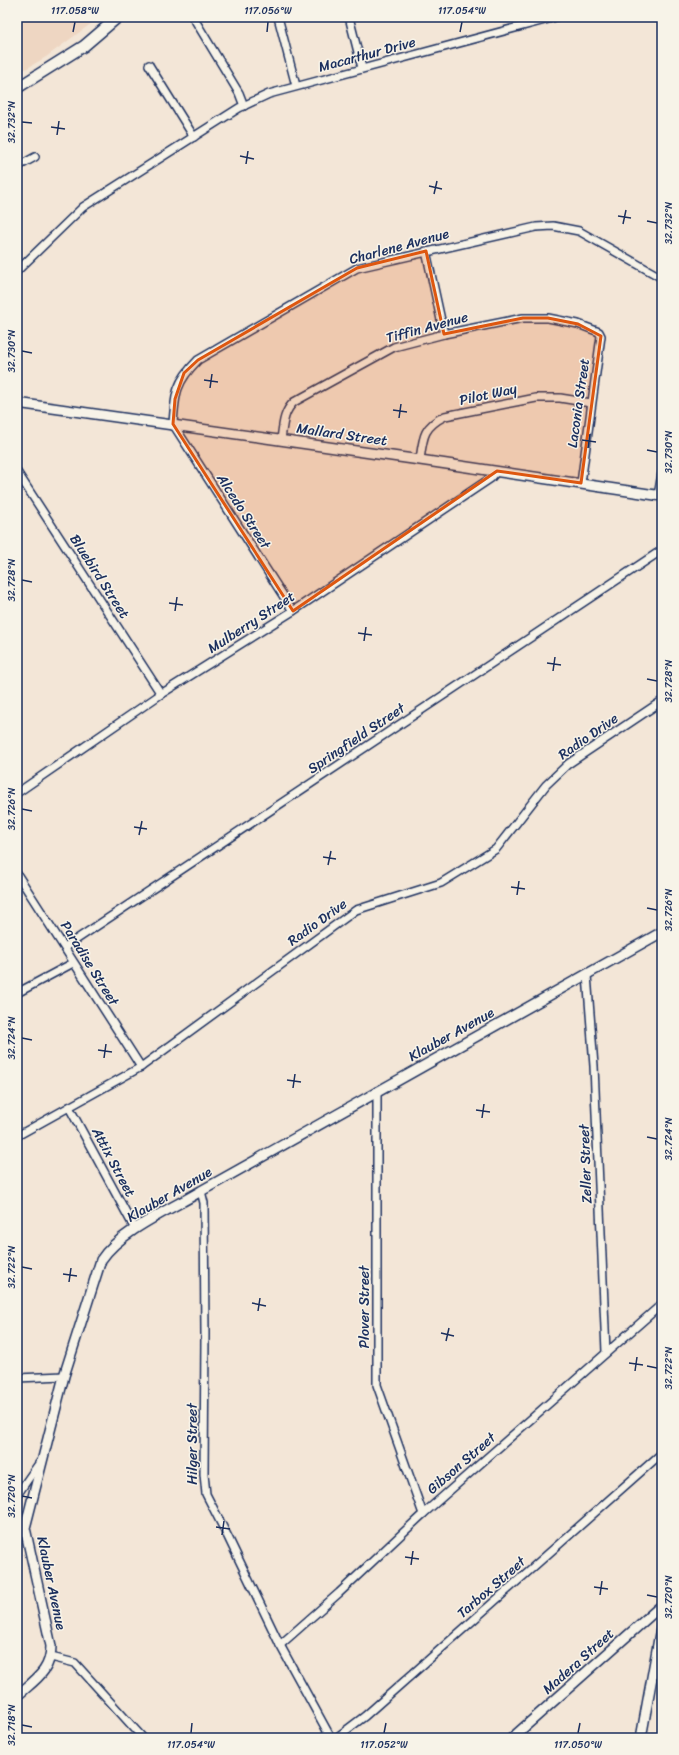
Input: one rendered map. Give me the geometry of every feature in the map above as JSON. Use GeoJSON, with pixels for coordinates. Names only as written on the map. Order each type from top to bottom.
{"type":"FeatureCollection","features":[{"type":"Feature","properties":{"kind":"main road"},"geometry":{"type":"LineString","coordinates":[[17,88],[84,46],[118,17]]}},
{"type":"Feature","properties":{"kind":"street"},"geometry":{"type":"LineString","coordinates":[[193,17],[239,93],[244,106]]}},
{"type":"Feature","properties":{"kind":"street"},"geometry":{"type":"LineString","coordinates":[[278,17],[296,86]]}},
{"type":"Feature","properties":{"kind":"street"},"geometry":{"type":"LineString","coordinates":[[349,17],[362,68]]}},
{"type":"Feature","properties":{"kind":"street","name":"Macarthur Drive"},"geometry":{"type":"LineString","coordinates":[[17,271],[83,207],[244,106],[269,94],[556,17]]}},
{"type":"Feature","properties":{"kind":"street"},"geometry":{"type":"LineString","coordinates":[[149,65],[194,137]]}},
{"type":"Feature","properties":{"kind":"street"},"geometry":{"type":"LineString","coordinates":[[17,167],[35,158]]}},
{"type":"Feature","properties":{"kind":"street","name":"Charlene Avenue"},"geometry":{"type":"LineString","coordinates":[[173,424],[178,389],[184,373],[198,360],[357,268],[536,227],[560,227],[579,231],[662,278]]}},
{"type":"Feature","properties":{"kind":"street"},"geometry":{"type":"LineString","coordinates":[[426,251],[444,334]]}},
{"type":"Feature","properties":{"kind":"street","name":"Tiffin Avenue"},"geometry":{"type":"LineString","coordinates":[[281,440],[285,415],[289,407],[294,402],[394,347],[444,334],[523,318],[548,318],[568,321],[599,332],[601,336],[599,350]]}},
{"type":"Feature","properties":{"kind":"street","name":"Laconia Street"},"geometry":{"type":"LineString","coordinates":[[581,483],[599,350]]}},
{"type":"Feature","properties":{"kind":"street","name":"Pilot Way"},"geometry":{"type":"LineString","coordinates":[[420,460],[425,431],[434,421],[445,416],[536,398],[560,398],[591,403]]}},
{"type":"Feature","properties":{"kind":"street","name":"Mallard Street"},"geometry":{"type":"LineString","coordinates":[[17,403],[581,483],[660,496]]}},
{"type":"Feature","properties":{"kind":"street","name":"Alcedo Street"},"geometry":{"type":"LineString","coordinates":[[173,424],[293,611]]}},
{"type":"Feature","properties":{"kind":"street","name":"Mulberry Street"},"geometry":{"type":"LineString","coordinates":[[17,793],[161,694],[293,611],[491,478],[497,471]]}},
{"type":"Feature","properties":{"kind":"street","name":"Bluebird Street"},"geometry":{"type":"LineString","coordinates":[[17,472],[161,694]]}},
{"type":"Feature","properties":{"kind":"street"},"geometry":{"type":"LineString","coordinates":[[660,496],[662,473]]}},
{"type":"Feature","properties":{"kind":"street","name":"Springfield Street"},"geometry":{"type":"LineString","coordinates":[[65,947],[662,550]]}},
{"type":"Feature","properties":{"kind":"street","name":"Radio Drive"},"geometry":{"type":"LineString","coordinates":[[17,1136],[141,1067],[356,910],[440,883],[496,849],[546,785],[568,764],[662,701]]}},
{"type":"Feature","properties":{"kind":"street","name":"Paradise Street"},"geometry":{"type":"LineString","coordinates":[[17,874],[141,1067]]}},
{"type":"Feature","properties":{"kind":"street","name":"Klauber Avenue"},"geometry":{"type":"LineString","coordinates":[[51,1656],[51,1646],[25,1528],[64,1376],[101,1260],[112,1246],[135,1229],[201,1191],[662,932]]}},
{"type":"Feature","properties":{"kind":"street"},"geometry":{"type":"LineString","coordinates":[[17,993],[73,963]]}},
{"type":"Feature","properties":{"kind":"street","name":"Zeller Street"},"geometry":{"type":"LineString","coordinates":[[587,975],[594,1066],[606,1352]]}},
{"type":"Feature","properties":{"kind":"street","name":"Plover Street"},"geometry":{"type":"LineString","coordinates":[[377,1091],[377,1385],[423,1514]]}},
{"type":"Feature","properties":{"kind":"street","name":"Attix Street"},"geometry":{"type":"LineString","coordinates":[[69,1107],[135,1229]]}},
{"type":"Feature","properties":{"kind":"street","name":"Hilger Street"},"geometry":{"type":"LineString","coordinates":[[201,1191],[204,1203],[204,1474],[206,1494],[280,1645],[331,1738]]}},
{"type":"Feature","properties":{"kind":"street","name":"Gibson Street"},"geometry":{"type":"LineString","coordinates":[[280,1645],[339,1593],[423,1514],[662,1304]]}},
{"type":"Feature","properties":{"kind":"street"},"geometry":{"type":"LineString","coordinates":[[17,1378],[64,1376]]}},
{"type":"Feature","properties":{"kind":"street"},"geometry":{"type":"LineString","coordinates":[[17,1495],[40,1463],[46,1447]]}},
{"type":"Feature","properties":{"kind":"street","name":"Tarbox Street"},"geometry":{"type":"LineString","coordinates":[[336,1738],[364,1716],[662,1453]]}},
{"type":"Feature","properties":{"kind":"street","name":"Madera Street"},"geometry":{"type":"LineString","coordinates":[[512,1738],[662,1605]]}},
{"type":"Feature","properties":{"kind":"street"},"geometry":{"type":"LineString","coordinates":[[641,1738],[662,1622]]}},
{"type":"Feature","properties":{"kind":"street"},"geometry":{"type":"LineString","coordinates":[[17,1696],[47,1668],[51,1656],[75,1663],[144,1738]]}},
{"type":"Feature","properties":{"kind":"highlighted area"},"geometry":{"type":"Polygon","coordinates":[[[426,251],[444,334],[523,318],[548,318],[578,324],[601,336],[581,483],[497,471],[293,611],[173,424],[175,399],[184,373],[198,360],[357,268],[426,251]]]}},
{"type":"Feature","properties":{"kind":"shaded area"},"geometry":{"type":"Polygon","coordinates":[[[17,17],[100,17],[46,57],[17,74],[17,17]]]}}]}
